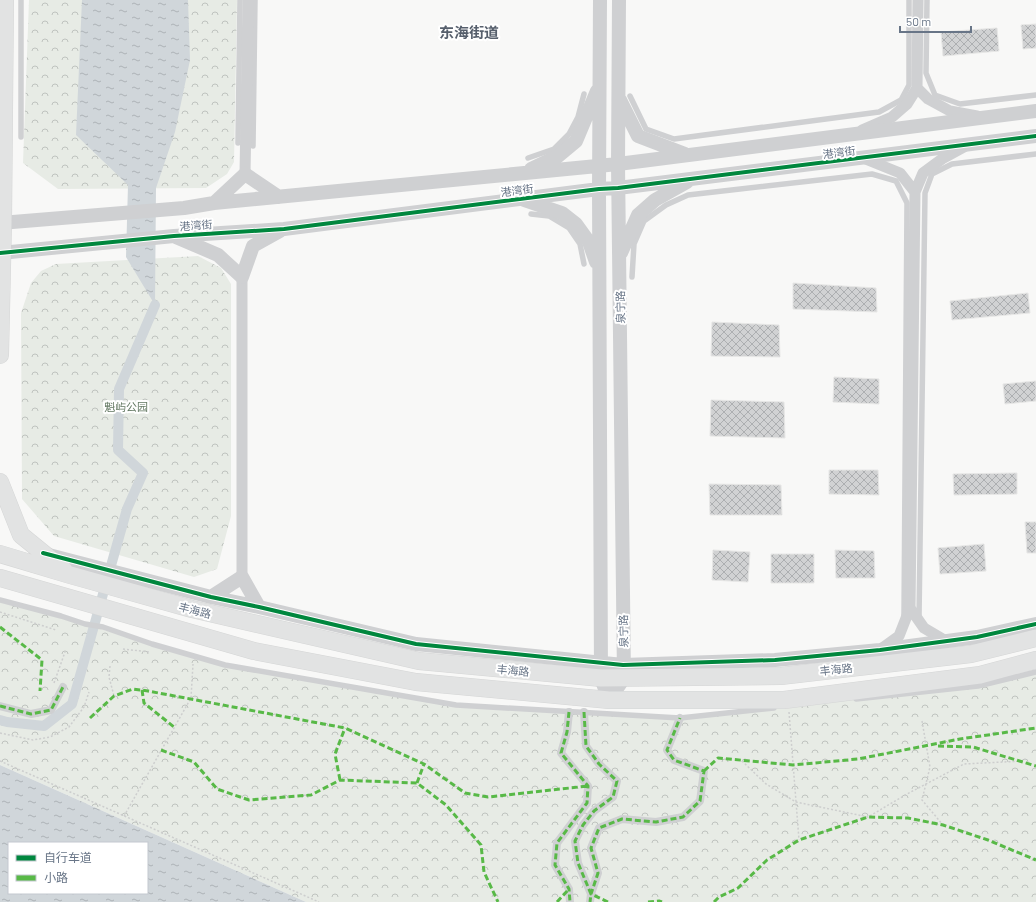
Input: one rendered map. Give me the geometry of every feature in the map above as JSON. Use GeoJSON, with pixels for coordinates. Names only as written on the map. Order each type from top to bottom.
{"type":"FeatureCollection","features":[{"type":"Feature","properties":{"kind":"main road"},"geometry":{"type":"LineString","coordinates":[[0,355],[5,0]]}},
{"type":"Feature","properties":{"kind":"main road"},"geometry":{"type":"LineString","coordinates":[[0,482],[22,536],[70,575]]}},
{"type":"Feature","properties":{"kind":"main road","name":"丰海路"},"geometry":{"type":"LineString","coordinates":[[0,554],[192,609],[419,661],[623,671],[781,676],[971,654],[1036,638]]}},
{"type":"Feature","properties":{"kind":"main road","name":"丰海路"},"geometry":{"type":"LineString","coordinates":[[0,578],[254,651],[416,682],[609,700],[784,700],[980,675],[1036,660]]}},
{"type":"Feature","properties":{"kind":"street"},"geometry":{"type":"LineString","coordinates":[[214,203],[245,174],[248,0]]}},
{"type":"Feature","properties":{"kind":"street","name":"泉宁路"},"geometry":{"type":"LineString","coordinates":[[600,0],[599,189],[601,670],[609,700]]}},
{"type":"Feature","properties":{"kind":"street","name":"泉宁路"},"geometry":{"type":"LineString","coordinates":[[619,0],[624,96],[618,164],[623,671]]}},
{"type":"Feature","properties":{"kind":"street"},"geometry":{"type":"LineString","coordinates":[[851,135],[892,117],[907,104],[917,88],[918,0]]}},
{"type":"Feature","properties":{"kind":"street"},"geometry":{"type":"LineString","coordinates":[[521,173],[558,156],[576,141],[600,85]]}},
{"type":"Feature","properties":{"kind":"street"},"geometry":{"type":"LineString","coordinates":[[917,88],[928,99],[950,111],[988,118]]}},
{"type":"Feature","properties":{"kind":"street"},"geometry":{"type":"LineString","coordinates":[[624,96],[638,136],[687,155]]}},
{"type":"Feature","properties":{"kind":"street","name":"港湾街"},"geometry":{"type":"LineString","coordinates":[[2,223],[184,208],[214,203],[618,164],[1036,111]]}},
{"type":"Feature","properties":{"kind":"street","name":"港湾街"},"geometry":{"type":"LineString","coordinates":[[1,253],[171,236],[284,228],[1036,136]]}},
{"type":"Feature","properties":{"kind":"street"},"geometry":{"type":"LineString","coordinates":[[880,650],[899,636],[910,608],[915,192],[923,173],[942,159],[970,144]]}},
{"type":"Feature","properties":{"kind":"street"},"geometry":{"type":"LineString","coordinates":[[862,158],[900,172],[915,192]]}},
{"type":"Feature","properties":{"kind":"street"},"geometry":{"type":"LineString","coordinates":[[245,174],[279,197]]}},
{"type":"Feature","properties":{"kind":"street"},"geometry":{"type":"LineString","coordinates":[[619,259],[638,215],[655,200],[692,179]]}},
{"type":"Feature","properties":{"kind":"street"},"geometry":{"type":"LineString","coordinates":[[522,199],[562,213],[576,224],[589,242],[600,270]]}},
{"type":"Feature","properties":{"kind":"street"},"geometry":{"type":"LineString","coordinates":[[259,607],[242,577],[242,276],[253,246],[284,228]]}},
{"type":"Feature","properties":{"kind":"street"},"geometry":{"type":"LineString","coordinates":[[171,236],[218,255],[242,276]]}},
{"type":"Feature","properties":{"kind":"street"},"geometry":{"type":"LineString","coordinates":[[43,553],[211,597],[416,644],[601,670]]}},
{"type":"Feature","properties":{"kind":"street"},"geometry":{"type":"LineString","coordinates":[[211,597],[242,577]]}},
{"type":"Feature","properties":{"kind":"street"},"geometry":{"type":"LineString","coordinates":[[910,608],[924,628],[946,641]]}},
{"type":"Feature","properties":{"kind":"street"},"geometry":{"type":"LineString","coordinates":[[609,700],[623,671],[775,660],[880,650],[977,637],[1036,624]]}},
{"type":"Feature","properties":{"kind":"street"},"geometry":{"type":"LineString","coordinates":[[0,706],[31,714],[51,710],[63,687]]}},
{"type":"Feature","properties":{"kind":"street"},"geometry":{"type":"LineString","coordinates":[[569,712],[567,732],[561,753],[588,786],[587,803],[557,843],[555,865],[569,889],[570,902]]}},
{"type":"Feature","properties":{"kind":"street"},"geometry":{"type":"LineString","coordinates":[[584,712],[586,746],[599,764],[617,781],[613,797],[594,811],[583,825],[575,841],[578,863],[591,898]]}},
{"type":"Feature","properties":{"kind":"street"},"geometry":{"type":"LineString","coordinates":[[591,898],[598,873],[591,848],[599,828],[622,819],[656,822],[683,817],[700,801],[704,771],[674,760],[667,750],[680,718]]}},
{"type":"Feature","properties":{"kind":"lane"},"geometry":{"type":"LineString","coordinates":[[21,0],[21,137]]}},
{"type":"Feature","properties":{"kind":"lane"},"geometry":{"type":"LineString","coordinates":[[238,143],[240,0]]}},
{"type":"Feature","properties":{"kind":"lane"},"geometry":{"type":"LineString","coordinates":[[253,146],[255,0]]}},
{"type":"Feature","properties":{"kind":"lane"},"geometry":{"type":"LineString","coordinates":[[624,96],[646,129],[674,139],[879,112],[901,100],[909,85],[909,0]]}},
{"type":"Feature","properties":{"kind":"lane"},"geometry":{"type":"LineString","coordinates":[[927,0],[926,73],[935,95],[960,104],[1036,95]]}},
{"type":"Feature","properties":{"kind":"lane"},"geometry":{"type":"LineString","coordinates":[[528,158],[554,149],[569,134],[578,117],[584,94]]}},
{"type":"Feature","properties":{"kind":"lane"},"geometry":{"type":"LineString","coordinates":[[919,621],[926,192],[932,174],[952,164],[1036,154]]}},
{"type":"Feature","properties":{"kind":"lane"},"geometry":{"type":"LineString","coordinates":[[632,277],[634,244],[644,221],[666,205],[688,195],[872,174],[896,181],[907,203],[904,622]]}},
{"type":"Feature","properties":{"kind":"lane"},"geometry":{"type":"LineString","coordinates":[[531,214],[549,216],[569,228],[580,244],[584,264]]}},
{"type":"Feature","properties":{"kind":"lane"},"geometry":{"type":"LineString","coordinates":[[0,600],[85,624],[102,627],[152,644],[225,665],[456,705],[680,718],[789,706]]}},
{"type":"Feature","properties":{"kind":"lane"},"geometry":{"type":"LineString","coordinates":[[852,700],[978,686],[1036,672]]}},
{"type":"Feature","properties":{"kind":"path"},"geometry":{"type":"LineString","coordinates":[[0,612],[56,630]]}},
{"type":"Feature","properties":{"kind":"path"},"geometry":{"type":"LineString","coordinates":[[123,649],[149,652],[152,644]]}},
{"type":"Feature","properties":{"kind":"path"},"geometry":{"type":"LineString","coordinates":[[63,687],[54,683],[65,652]]}},
{"type":"Feature","properties":{"kind":"path"},"geometry":{"type":"LineString","coordinates":[[124,816],[191,698],[194,656]]}},
{"type":"Feature","properties":{"kind":"path"},"geometry":{"type":"LineString","coordinates":[[110,666],[109,677],[114,696]]}},
{"type":"Feature","properties":{"kind":"path"},"geometry":{"type":"LineString","coordinates":[[0,732],[33,740],[50,737],[69,727],[84,707],[89,692]]}},
{"type":"Feature","properties":{"kind":"path"},"geometry":{"type":"LineString","coordinates":[[789,706],[799,840]]}},
{"type":"Feature","properties":{"kind":"path"},"geometry":{"type":"LineString","coordinates":[[922,721],[930,767],[922,800],[943,825]]}},
{"type":"Feature","properties":{"kind":"path"},"geometry":{"type":"LineString","coordinates":[[0,761],[319,902]]}},
{"type":"Feature","properties":{"kind":"path"},"geometry":{"type":"LineString","coordinates":[[742,761],[766,784],[796,802],[868,817],[907,794],[964,764],[1023,761]]}},
{"type":"Feature","properties":{"kind":"green space"},"geometry":{"type":"Polygon","coordinates":[[[29,0],[237,0],[234,162],[227,174],[206,188],[58,189],[23,163],[29,0]]]}},
{"type":"Feature","properties":{"kind":"green space","name":"魁屿公园"},"geometry":{"type":"Polygon","coordinates":[[[198,256],[221,268],[231,284],[231,516],[217,569],[194,577],[54,536],[22,499],[21,313],[31,283],[41,271],[56,264],[198,256]]]}},
{"type":"Feature","properties":{"kind":"green space"},"geometry":{"type":"Polygon","coordinates":[[[0,600],[225,665],[456,705],[680,718],[1036,672],[1036,902],[306,902],[0,765],[0,600]]]}},
{"type":"Feature","properties":{"kind":"water"},"geometry":{"type":"Polygon","coordinates":[[[82,0],[188,0],[190,60],[175,132],[156,188],[155,305],[126,257],[128,185],[76,135],[82,0]]]}},
{"type":"Feature","properties":{"kind":"water"},"geometry":{"type":"Polygon","coordinates":[[[0,765],[306,902],[0,902],[0,765]]]}},
{"type":"Feature","properties":{"kind":"building"},"geometry":{"type":"Polygon","coordinates":[[[1036,24],[1036,48],[1023,49],[1021,25],[1036,24]]]}},
{"type":"Feature","properties":{"kind":"building"},"geometry":{"type":"Polygon","coordinates":[[[997,28],[999,51],[943,56],[941,32],[997,28]]]}},
{"type":"Feature","properties":{"kind":"building"},"geometry":{"type":"Polygon","coordinates":[[[793,283],[876,288],[877,312],[793,309],[793,283]]]}},
{"type":"Feature","properties":{"kind":"building"},"geometry":{"type":"Polygon","coordinates":[[[1028,293],[1030,313],[952,320],[950,301],[1028,293]]]}},
{"type":"Feature","properties":{"kind":"building"},"geometry":{"type":"Polygon","coordinates":[[[712,322],[779,325],[780,357],[711,356],[712,322]]]}},
{"type":"Feature","properties":{"kind":"building"},"geometry":{"type":"Polygon","coordinates":[[[834,377],[879,379],[879,404],[833,402],[834,377]]]}},
{"type":"Feature","properties":{"kind":"building"},"geometry":{"type":"Polygon","coordinates":[[[1036,381],[1036,401],[1005,404],[1003,384],[1036,381]]]}},
{"type":"Feature","properties":{"kind":"building"},"geometry":{"type":"Polygon","coordinates":[[[711,400],[784,402],[785,438],[710,436],[711,400]]]}},
{"type":"Feature","properties":{"kind":"building"},"geometry":{"type":"Polygon","coordinates":[[[829,470],[878,470],[879,495],[829,494],[829,470]]]}},
{"type":"Feature","properties":{"kind":"building"},"geometry":{"type":"Polygon","coordinates":[[[1017,473],[1017,494],[954,495],[953,474],[1017,473]]]}},
{"type":"Feature","properties":{"kind":"building"},"geometry":{"type":"Polygon","coordinates":[[[709,484],[781,485],[782,515],[710,515],[709,484]]]}},
{"type":"Feature","properties":{"kind":"building"},"geometry":{"type":"Polygon","coordinates":[[[1025,522],[1036,522],[1036,553],[1027,553],[1025,522]]]}},
{"type":"Feature","properties":{"kind":"building"},"geometry":{"type":"Polygon","coordinates":[[[984,544],[986,571],[940,574],[938,548],[984,544]]]}},
{"type":"Feature","properties":{"kind":"building"},"geometry":{"type":"Polygon","coordinates":[[[713,550],[750,552],[748,582],[712,580],[713,550]]]}},
{"type":"Feature","properties":{"kind":"building"},"geometry":{"type":"Polygon","coordinates":[[[835,550],[874,551],[875,578],[836,578],[835,550]]]}},
{"type":"Feature","properties":{"kind":"building"},"geometry":{"type":"Polygon","coordinates":[[[771,554],[814,554],[814,583],[771,583],[771,554]]]}},
{"type":"Feature","properties":{"kind":"waterway"},"geometry":{"type":"LineString","coordinates":[[0,720],[44,726],[72,704],[127,509],[143,473],[118,450],[119,389],[155,305]]}},
{"type":"Feature","properties":{"kind":"marked path"},"geometry":{"type":"LineString","coordinates":[[0,627],[42,660],[40,691]]}},
{"type":"Feature","properties":{"kind":"marked path"},"geometry":{"type":"LineString","coordinates":[[0,706],[31,714],[51,710],[63,687]]}},
{"type":"Feature","properties":{"kind":"marked path"},"geometry":{"type":"LineString","coordinates":[[90,718],[114,696],[133,689],[148,691],[345,728],[424,764],[465,793],[488,797],[588,786]]}},
{"type":"Feature","properties":{"kind":"marked path"},"geometry":{"type":"LineString","coordinates":[[142,690],[144,703],[174,727]]}},
{"type":"Feature","properties":{"kind":"marked path"},"geometry":{"type":"LineString","coordinates":[[569,712],[567,732],[561,753],[588,786],[587,803],[557,843],[555,865],[569,889],[570,902]]}},
{"type":"Feature","properties":{"kind":"marked path"},"geometry":{"type":"LineString","coordinates":[[584,712],[586,746],[599,764],[617,781],[613,797],[594,811],[583,825],[575,841],[578,863],[591,894],[590,902]]}},
{"type":"Feature","properties":{"kind":"marked path"},"geometry":{"type":"LineString","coordinates":[[608,902],[591,894],[598,873],[591,848],[599,828],[622,819],[656,822],[683,817],[700,801],[704,771],[674,760],[667,750],[680,718]]}},
{"type":"Feature","properties":{"kind":"marked path"},"geometry":{"type":"LineString","coordinates":[[340,780],[335,754],[345,728]]}},
{"type":"Feature","properties":{"kind":"marked path"},"geometry":{"type":"LineString","coordinates":[[704,771],[718,758],[793,765],[858,759],[960,739],[1036,728]]}},
{"type":"Feature","properties":{"kind":"marked path"},"geometry":{"type":"LineString","coordinates":[[938,746],[973,747],[1036,766]]}},
{"type":"Feature","properties":{"kind":"marked path"},"geometry":{"type":"LineString","coordinates":[[161,750],[194,762],[217,789],[249,800],[311,795],[340,780],[417,783],[446,805],[481,845],[484,872],[498,902]]}},
{"type":"Feature","properties":{"kind":"marked path"},"geometry":{"type":"LineString","coordinates":[[417,783],[424,764]]}},
{"type":"Feature","properties":{"kind":"marked path"},"geometry":{"type":"LineString","coordinates":[[714,902],[719,897],[738,888],[767,860],[799,840],[868,817],[908,818],[943,825],[988,840],[1036,860]]}},
{"type":"Feature","properties":{"kind":"marked path"},"geometry":{"type":"LineString","coordinates":[[557,902],[569,889]]}},
{"type":"Feature","properties":{"kind":"marked path"},"geometry":{"type":"LineString","coordinates":[[648,902],[662,902]]}},
{"type":"Feature","properties":{"kind":"cycle path"},"geometry":{"type":"LineString","coordinates":[[0,253],[174,236],[284,229],[1036,136]]}},
{"type":"Feature","properties":{"kind":"cycle path"},"geometry":{"type":"LineString","coordinates":[[43,553],[211,597],[416,644],[623,665],[775,660],[880,650],[977,637],[1036,624]]}},
{"type":"Feature","properties":{"kind":"district","name":"东海街道"},"geometry":{"type":"Point","coordinates":[469,32]}}]}
